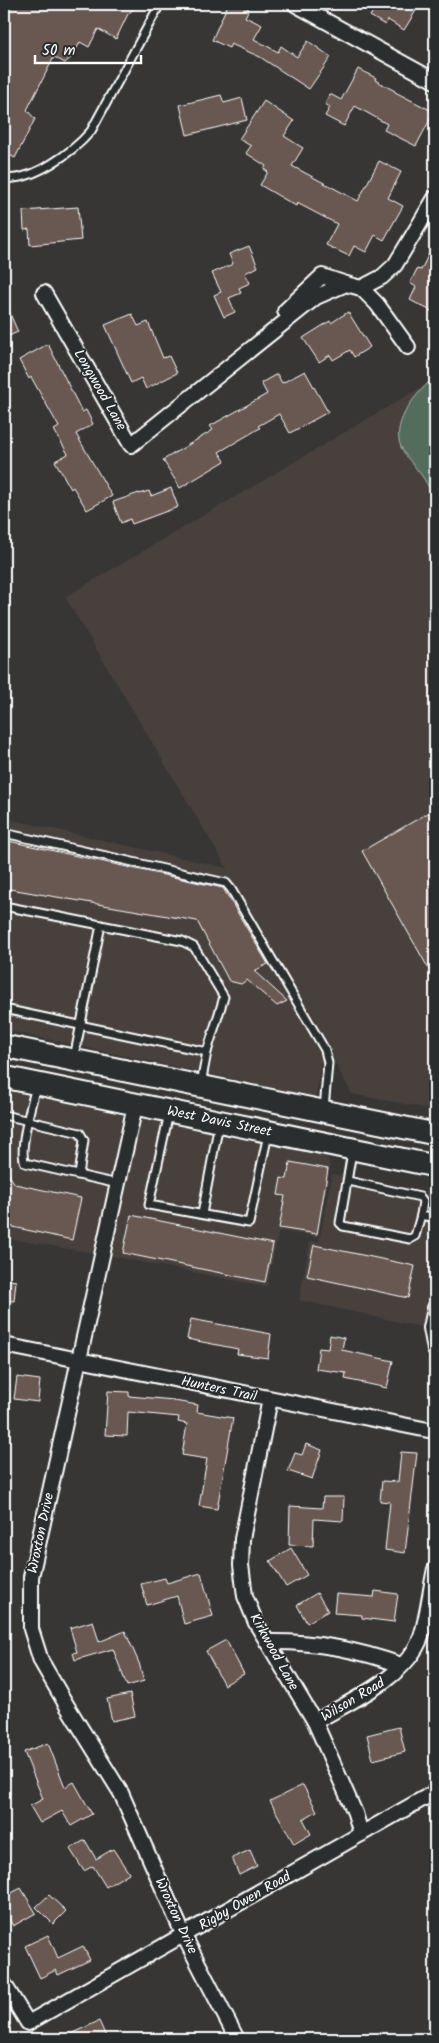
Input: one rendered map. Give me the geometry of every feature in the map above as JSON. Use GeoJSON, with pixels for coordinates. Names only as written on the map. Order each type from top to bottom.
{"type":"FeatureCollection","features":[{"type":"Feature","properties":{"kind":"main road"},"geometry":{"type":"LineString","coordinates":[[4,1046],[435,1134]]}},
{"type":"Feature","properties":{"kind":"main road"},"geometry":{"type":"LineString","coordinates":[[37,1084],[40,1077],[46,1073],[62,1069],[211,1099],[237,1094]]}},
{"type":"Feature","properties":{"kind":"main road","name":"West Davis Street"},"geometry":{"type":"LineString","coordinates":[[4,1077],[135,1106],[435,1166]]}},
{"type":"Feature","properties":{"kind":"street"},"geometry":{"type":"LineString","coordinates":[[294,4],[435,81]]}},
{"type":"Feature","properties":{"kind":"street"},"geometry":{"type":"LineString","coordinates":[[408,347],[377,304],[361,288],[382,277],[395,266],[435,198]]}},
{"type":"Feature","properties":{"kind":"street","name":"Longwood Lane"},"geometry":{"type":"LineString","coordinates":[[44,293],[131,444],[316,297],[346,284],[361,288]]}},
{"type":"Feature","properties":{"kind":"street","name":"Wroxton Drive"},"geometry":{"type":"LineString","coordinates":[[135,1106],[31,1577],[31,1629],[41,1660],[121,1793],[184,1936],[237,2039]]}},
{"type":"Feature","properties":{"kind":"street"},"geometry":{"type":"LineString","coordinates":[[434,1316],[431,1328],[435,1350]]}},
{"type":"Feature","properties":{"kind":"street","name":"Hunters Trail"},"geometry":{"type":"LineString","coordinates":[[4,1345],[270,1399],[435,1430]]}},
{"type":"Feature","properties":{"kind":"street","name":"Kirkwood Lane"},"geometry":{"type":"LineString","coordinates":[[270,1399],[242,1539],[245,1596],[256,1622],[314,1722],[355,1813],[361,1834]]}},
{"type":"Feature","properties":{"kind":"street","name":"Wilson Road"},"geometry":{"type":"LineString","coordinates":[[314,1722],[390,1678],[401,1665],[420,1638],[435,1569]]}},
{"type":"Feature","properties":{"kind":"street"},"geometry":{"type":"LineString","coordinates":[[267,1642],[289,1641],[370,1654],[401,1665]]}},
{"type":"Feature","properties":{"kind":"street","name":"Rigby Owen Road"},"geometry":{"type":"LineString","coordinates":[[4,1984],[28,2023],[435,1792]]}},
{"type":"Feature","properties":{"kind":"lane"},"geometry":{"type":"LineString","coordinates":[[4,178],[22,178],[38,171],[80,144],[91,131],[160,4]]}},
{"type":"Feature","properties":{"kind":"lane"},"geometry":{"type":"LineString","coordinates":[[4,834],[226,883],[325,1050],[328,1063],[324,1112]]}},
{"type":"Feature","properties":{"kind":"lane"},"geometry":{"type":"LineString","coordinates":[[4,906],[182,941],[194,947],[224,997],[207,1052],[200,1087]]}},
{"type":"Feature","properties":{"kind":"lane"},"geometry":{"type":"LineString","coordinates":[[74,1060],[101,925]]}},
{"type":"Feature","properties":{"kind":"lane"},"geometry":{"type":"LineString","coordinates":[[4,1009],[207,1052]]}},
{"type":"Feature","properties":{"kind":"lane"},"geometry":{"type":"LineString","coordinates":[[37,1084],[27,1120],[22,1157],[24,1163],[118,1184]]}},
{"type":"Feature","properties":{"kind":"lane"},"geometry":{"type":"LineString","coordinates":[[169,1112],[149,1205],[250,1223],[268,1132]]}},
{"type":"Feature","properties":{"kind":"lane"},"geometry":{"type":"LineString","coordinates":[[4,1115],[80,1133],[84,1140],[79,1175]]}},
{"type":"Feature","properties":{"kind":"lane"},"geometry":{"type":"LineString","coordinates":[[202,1214],[220,1122]]}},
{"type":"Feature","properties":{"kind":"lane"},"geometry":{"type":"LineString","coordinates":[[348,1181],[420,1197],[423,1200],[422,1216],[415,1236],[410,1239],[343,1226],[340,1223],[353,1149]]}},
{"type":"Feature","properties":{"kind":"lane"},"geometry":{"type":"LineString","coordinates":[[422,1216],[435,1218]]}},
{"type":"Feature","properties":{"kind":"shaded area"},"geometry":{"type":"Polygon","coordinates":[[[435,379],[435,1110],[352,1094],[324,1043],[316,1097],[4,1030],[4,818],[227,868],[65,597],[435,379]]]}},
{"type":"Feature","properties":{"kind":"shaded area"},"geometry":{"type":"Polygon","coordinates":[[[4,1090],[327,1157],[330,1166],[318,1237],[279,1231],[267,1287],[111,1256],[4,1238],[4,1090]]]}},
{"type":"Feature","properties":{"kind":"shaded area"},"geometry":{"type":"Polygon","coordinates":[[[332,1174],[435,1195],[435,1330],[299,1300],[310,1241],[319,1242],[332,1174]]]}},
{"type":"Feature","properties":{"kind":"green space"},"geometry":{"type":"Polygon","coordinates":[[[435,377],[435,503],[424,480],[401,447],[399,427],[402,418],[414,399],[435,377]]]}},
{"type":"Feature","properties":{"kind":"building"},"geometry":{"type":"Polygon","coordinates":[[[4,4],[139,4],[128,14],[116,39],[98,29],[89,47],[80,42],[73,56],[65,63],[54,57],[27,110],[35,119],[15,158],[4,152],[4,4]]]}},
{"type":"Feature","properties":{"kind":"building"},"geometry":{"type":"Polygon","coordinates":[[[228,4],[239,4],[249,9],[245,17],[262,25],[254,39],[278,52],[281,46],[297,57],[308,41],[331,57],[309,89],[260,57],[231,44],[229,48],[212,40],[228,4]]]}},
{"type":"Feature","properties":{"kind":"building"},"geometry":{"type":"Polygon","coordinates":[[[378,4],[420,4],[404,30],[388,20],[385,25],[370,16],[378,4]]]}},
{"type":"Feature","properties":{"kind":"building"},"geometry":{"type":"Polygon","coordinates":[[[358,69],[376,78],[375,80],[395,92],[434,112],[416,146],[384,130],[387,124],[355,106],[344,126],[325,116],[330,107],[325,104],[330,94],[341,100],[358,69]]]}},
{"type":"Feature","properties":{"kind":"building"},"geometry":{"type":"Polygon","coordinates":[[[221,95],[224,103],[242,98],[247,120],[187,135],[180,105],[221,95]]]}},
{"type":"Feature","properties":{"kind":"building"},"geometry":{"type":"Polygon","coordinates":[[[264,101],[294,121],[284,136],[303,148],[292,166],[358,201],[379,161],[401,172],[388,198],[403,206],[384,240],[375,235],[366,252],[354,246],[349,256],[326,245],[337,224],[297,203],[296,206],[260,185],[268,172],[264,169],[266,166],[246,153],[251,146],[239,139],[264,101]]]}},
{"type":"Feature","properties":{"kind":"building"},"geometry":{"type":"Polygon","coordinates":[[[78,207],[81,240],[30,245],[29,229],[24,230],[23,211],[78,207]]]}},
{"type":"Feature","properties":{"kind":"building"},"geometry":{"type":"Polygon","coordinates":[[[435,241],[435,313],[410,300],[416,287],[410,283],[417,269],[421,270],[435,241]]]}},
{"type":"Feature","properties":{"kind":"building"},"geometry":{"type":"Polygon","coordinates":[[[249,246],[258,267],[245,273],[250,283],[239,288],[241,293],[229,298],[235,312],[224,317],[214,295],[221,292],[212,273],[233,264],[229,254],[249,246]]]}},
{"type":"Feature","properties":{"kind":"building"},"geometry":{"type":"Polygon","coordinates":[[[4,300],[18,332],[4,338],[4,300]]]}},
{"type":"Feature","properties":{"kind":"building"},"geometry":{"type":"Polygon","coordinates":[[[348,312],[370,347],[354,357],[350,350],[333,360],[330,355],[319,362],[303,338],[348,312]]]}},
{"type":"Feature","properties":{"kind":"building"},"geometry":{"type":"Polygon","coordinates":[[[132,314],[138,326],[148,322],[163,358],[169,356],[177,373],[146,389],[141,378],[131,383],[105,325],[132,314]]]}},
{"type":"Feature","properties":{"kind":"building"},"geometry":{"type":"Polygon","coordinates":[[[48,344],[82,412],[86,410],[93,424],[76,434],[112,496],[87,510],[73,487],[71,489],[55,461],[68,454],[54,430],[59,427],[31,377],[29,379],[19,360],[48,344]]]}},
{"type":"Feature","properties":{"kind":"building"},"geometry":{"type":"Polygon","coordinates":[[[305,371],[328,412],[290,433],[279,414],[258,426],[260,428],[219,452],[225,461],[180,488],[163,460],[213,430],[210,426],[267,394],[261,383],[277,374],[282,383],[305,371]]]}},
{"type":"Feature","properties":{"kind":"building"},"geometry":{"type":"Polygon","coordinates":[[[171,488],[178,507],[132,524],[130,519],[121,523],[113,502],[149,491],[151,496],[171,488]]]}},
{"type":"Feature","properties":{"kind":"building"},"geometry":{"type":"Polygon","coordinates":[[[435,809],[435,980],[362,851],[435,809]]]}},
{"type":"Feature","properties":{"kind":"building"},"geometry":{"type":"Polygon","coordinates":[[[4,840],[223,888],[268,964],[254,971],[287,1001],[277,1006],[247,980],[241,984],[229,981],[197,921],[4,888],[4,840]]]}},
{"type":"Feature","properties":{"kind":"building"},"geometry":{"type":"Polygon","coordinates":[[[290,1162],[328,1169],[317,1234],[279,1228],[285,1196],[278,1195],[281,1178],[287,1179],[290,1162]]]}},
{"type":"Feature","properties":{"kind":"building"},"geometry":{"type":"Polygon","coordinates":[[[4,1168],[15,1184],[81,1198],[72,1240],[4,1225],[4,1168]]]}},
{"type":"Feature","properties":{"kind":"building"},"geometry":{"type":"Polygon","coordinates":[[[131,1215],[273,1244],[265,1282],[123,1253],[131,1215]]]}},
{"type":"Feature","properties":{"kind":"building"},"geometry":{"type":"Polygon","coordinates":[[[314,1245],[415,1266],[408,1298],[307,1276],[314,1245]]]}},
{"type":"Feature","properties":{"kind":"building"},"geometry":{"type":"Polygon","coordinates":[[[4,1279],[16,1281],[14,1301],[4,1300],[4,1279]]]}},
{"type":"Feature","properties":{"kind":"building"},"geometry":{"type":"Polygon","coordinates":[[[191,1319],[271,1334],[268,1358],[237,1354],[238,1349],[187,1339],[191,1319]]]}},
{"type":"Feature","properties":{"kind":"building"},"geometry":{"type":"Polygon","coordinates":[[[330,1335],[344,1338],[342,1350],[393,1361],[387,1388],[345,1379],[346,1373],[316,1369],[319,1348],[328,1349],[330,1335]]]}},
{"type":"Feature","properties":{"kind":"building"},"geometry":{"type":"Polygon","coordinates":[[[17,1377],[40,1380],[38,1402],[14,1399],[17,1377]]]}},
{"type":"Feature","properties":{"kind":"building"},"geometry":{"type":"Polygon","coordinates":[[[108,1391],[129,1392],[129,1396],[174,1400],[198,1405],[197,1412],[233,1418],[217,1509],[199,1506],[207,1459],[182,1455],[187,1424],[178,1422],[179,1417],[128,1412],[127,1436],[105,1435],[108,1391]]]}},
{"type":"Feature","properties":{"kind":"building"},"geometry":{"type":"Polygon","coordinates":[[[306,1444],[322,1450],[312,1479],[288,1471],[295,1453],[302,1455],[306,1444]]]}},
{"type":"Feature","properties":{"kind":"building"},"geometry":{"type":"Polygon","coordinates":[[[401,1452],[417,1453],[405,1553],[385,1550],[390,1502],[380,1501],[382,1481],[398,1482],[401,1452]]]}},
{"type":"Feature","properties":{"kind":"building"},"geometry":{"type":"Polygon","coordinates":[[[323,1497],[344,1497],[343,1521],[314,1519],[313,1546],[289,1545],[290,1506],[322,1508],[323,1497]]]}},
{"type":"Feature","properties":{"kind":"building"},"geometry":{"type":"Polygon","coordinates":[[[291,1548],[307,1575],[286,1587],[270,1561],[291,1548]]]}},
{"type":"Feature","properties":{"kind":"building"},"geometry":{"type":"Polygon","coordinates":[[[201,1573],[213,1616],[184,1624],[177,1596],[147,1605],[141,1584],[165,1578],[167,1583],[201,1573]]]}},
{"type":"Feature","properties":{"kind":"building"},"geometry":{"type":"Polygon","coordinates":[[[375,1591],[398,1594],[394,1622],[362,1618],[362,1615],[334,1613],[336,1594],[374,1597],[375,1591]]]}},
{"type":"Feature","properties":{"kind":"building"},"geometry":{"type":"Polygon","coordinates":[[[317,1593],[328,1611],[307,1623],[297,1605],[317,1593]]]}},
{"type":"Feature","properties":{"kind":"building"},"geometry":{"type":"Polygon","coordinates":[[[93,1621],[99,1642],[125,1631],[139,1663],[144,1681],[127,1686],[113,1649],[75,1660],[73,1653],[77,1652],[70,1628],[93,1621]]]}},
{"type":"Feature","properties":{"kind":"building"},"geometry":{"type":"Polygon","coordinates":[[[226,1640],[244,1674],[224,1685],[206,1651],[226,1640]]]}},
{"type":"Feature","properties":{"kind":"building"},"geometry":{"type":"Polygon","coordinates":[[[130,1694],[135,1716],[112,1721],[107,1699],[130,1694]]]}},
{"type":"Feature","properties":{"kind":"building"},"geometry":{"type":"Polygon","coordinates":[[[399,1727],[405,1752],[373,1760],[367,1735],[399,1727]]]}},
{"type":"Feature","properties":{"kind":"building"},"geometry":{"type":"Polygon","coordinates":[[[48,1743],[65,1787],[74,1782],[92,1814],[71,1826],[62,1811],[40,1823],[30,1806],[43,1799],[24,1752],[48,1743]]]}},
{"type":"Feature","properties":{"kind":"building"},"geometry":{"type":"Polygon","coordinates":[[[303,1785],[317,1811],[303,1819],[311,1834],[294,1844],[270,1801],[303,1785]]]}},
{"type":"Feature","properties":{"kind":"building"},"geometry":{"type":"Polygon","coordinates":[[[85,1840],[96,1859],[113,1849],[129,1873],[106,1887],[93,1866],[84,1871],[70,1849],[85,1840]]]}},
{"type":"Feature","properties":{"kind":"building"},"geometry":{"type":"Polygon","coordinates":[[[250,1850],[257,1866],[239,1875],[232,1858],[250,1850]]]}},
{"type":"Feature","properties":{"kind":"building"},"geometry":{"type":"Polygon","coordinates":[[[21,1888],[36,1913],[13,1926],[4,1910],[4,1897],[21,1888]]]}},
{"type":"Feature","properties":{"kind":"building"},"geometry":{"type":"Polygon","coordinates":[[[49,1895],[66,1911],[53,1924],[36,1907],[49,1895]]]}},
{"type":"Feature","properties":{"kind":"building"},"geometry":{"type":"Polygon","coordinates":[[[48,1935],[58,1958],[83,1946],[90,1960],[58,1975],[56,1970],[40,1978],[25,1946],[48,1935]]]}},
{"type":"Feature","properties":{"kind":"building"},"geometry":{"type":"Polygon","coordinates":[[[99,2021],[107,2039],[59,2039],[99,2021]]]}}]}
